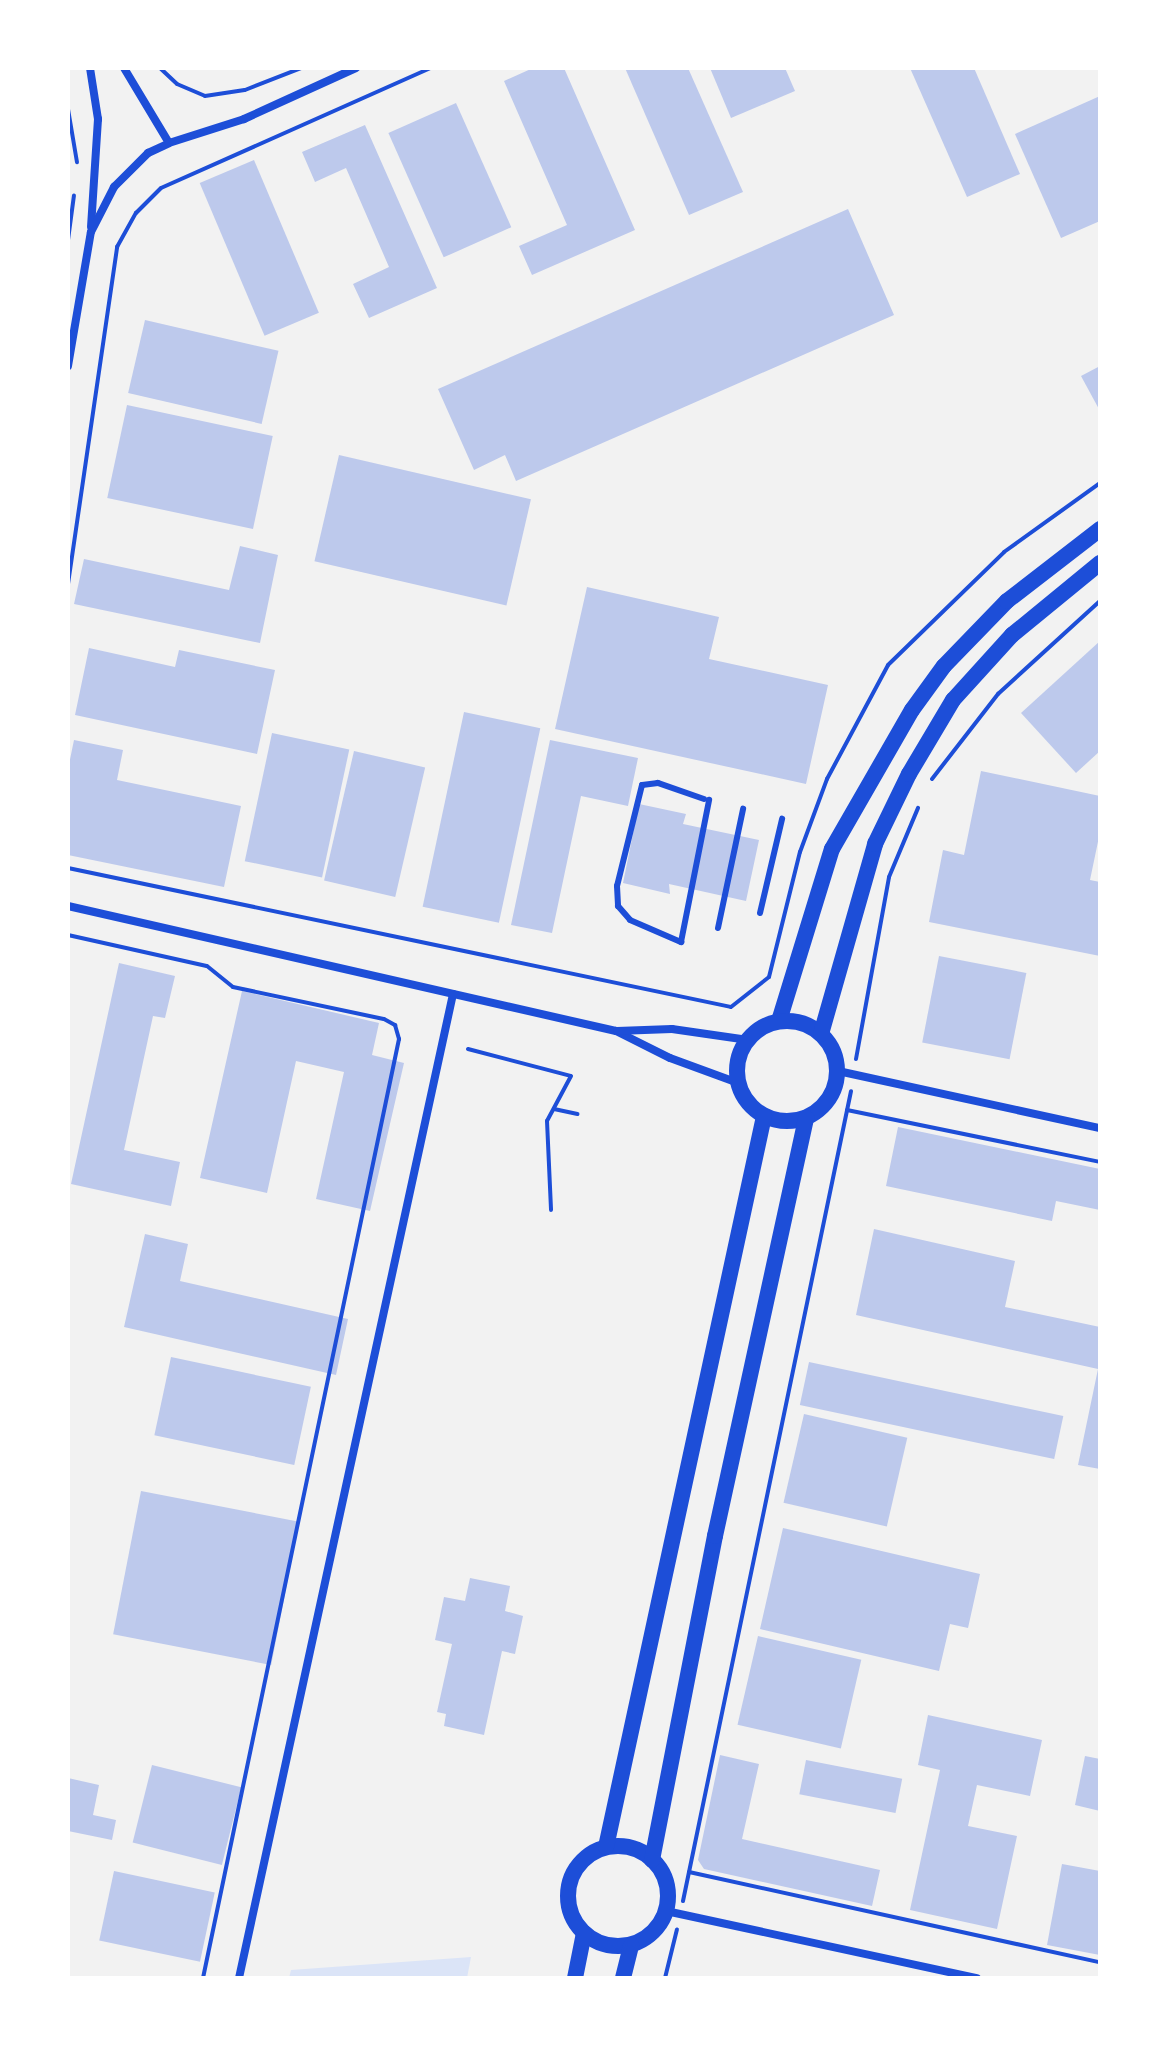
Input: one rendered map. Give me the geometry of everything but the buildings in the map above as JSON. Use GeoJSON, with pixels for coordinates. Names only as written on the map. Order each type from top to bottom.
{"type":"FeatureCollection","features":[{"type":"Feature","properties":{"kind":"main road"},"geometry":{"type":"LineString","coordinates":[[779,1021],[832,849],[887,749],[944,666],[989,618],[1056,559],[1100,529]]}},
{"type":"Feature","properties":{"kind":"main road"},"geometry":{"type":"LineString","coordinates":[[821,1034],[875,844],[915,764],[953,700],[1012,635],[1100,563]]}},
{"type":"Feature","properties":{"kind":"main road"},"geometry":{"type":"LineString","coordinates":[[779,1021],[809,1025],[821,1034],[846,1073],[828,1099],[806,1118],[785,1122],[764,1116],[753,1108],[738,1083],[738,1061],[748,1040],[779,1021]]}},
{"type":"Feature","properties":{"kind":"main road"},"geometry":{"type":"LineString","coordinates":[[606,1847],[764,1116]]}},
{"type":"Feature","properties":{"kind":"main road"},"geometry":{"type":"LineString","coordinates":[[652,1860],[715,1536],[806,1118]]}},
{"type":"Feature","properties":{"kind":"main road"},"geometry":{"type":"LineString","coordinates":[[606,1847],[630,1848],[652,1860],[666,1884],[673,1913],[649,1936],[631,1945],[606,1945],[584,1933],[570,1911],[569,1884],[583,1861],[606,1847]]}},
{"type":"Feature","properties":{"kind":"main road"},"geometry":{"type":"LineString","coordinates":[[575,1978],[584,1933]]}},
{"type":"Feature","properties":{"kind":"main road"},"geometry":{"type":"LineString","coordinates":[[623,1978],[631,1945]]}},
{"type":"Feature","properties":{"kind":"street"},"geometry":{"type":"LineString","coordinates":[[68,366],[91,232],[98,119],[90,68]]}},
{"type":"Feature","properties":{"kind":"street"},"geometry":{"type":"LineString","coordinates":[[124,68],[169,143]]}},
{"type":"Feature","properties":{"kind":"street"},"geometry":{"type":"LineString","coordinates":[[91,232],[114,187],[148,153],[169,143],[244,119],[356,68]]}},
{"type":"Feature","properties":{"kind":"street"},"geometry":{"type":"LineString","coordinates":[[68,906],[616,1031],[670,1058],[738,1083]]}},
{"type":"Feature","properties":{"kind":"street"},"geometry":{"type":"LineString","coordinates":[[239,1978],[453,994]]}},
{"type":"Feature","properties":{"kind":"street"},"geometry":{"type":"LineString","coordinates":[[616,1031],[672,1029],[748,1040]]}},
{"type":"Feature","properties":{"kind":"street"},"geometry":{"type":"LineString","coordinates":[[846,1073],[1100,1128]]}},
{"type":"Feature","properties":{"kind":"street"},"geometry":{"type":"LineString","coordinates":[[673,1913],[977,1978]]}},
{"type":"Feature","properties":{"kind":"lane"},"geometry":{"type":"LineString","coordinates":[[658,783],[706,800],[681,942],[630,920],[618,906],[617,886],[642,785],[658,783]]}},
{"type":"Feature","properties":{"kind":"lane"},"geometry":{"type":"LineString","coordinates":[[718,928],[743,809]]}},
{"type":"Feature","properties":{"kind":"lane"},"geometry":{"type":"LineString","coordinates":[[760,913],[782,819]]}},
{"type":"Feature","properties":{"kind":"path"},"geometry":{"type":"LineString","coordinates":[[160,68],[177,84],[205,96],[245,90],[301,68]]}},
{"type":"Feature","properties":{"kind":"path"},"geometry":{"type":"LineString","coordinates":[[68,584],[117,247],[141,206],[161,188],[430,68]]}},
{"type":"Feature","properties":{"kind":"path"},"geometry":{"type":"LineString","coordinates":[[68,109],[78,170]]}},
{"type":"Feature","properties":{"kind":"path"},"geometry":{"type":"LineString","coordinates":[[68,240],[76,185]]}},
{"type":"Feature","properties":{"kind":"path"},"geometry":{"type":"LineString","coordinates":[[927,785],[998,694],[1100,601]]}},
{"type":"Feature","properties":{"kind":"path"},"geometry":{"type":"LineString","coordinates":[[665,1978],[673,1913],[689,1872],[847,1110],[846,1073],[889,877],[922,798]]}},
{"type":"Feature","properties":{"kind":"path"},"geometry":{"type":"LineString","coordinates":[[68,935],[207,966],[233,987],[384,1019],[395,1025],[399,1039],[203,1978]]}},
{"type":"Feature","properties":{"kind":"path"},"geometry":{"type":"LineString","coordinates":[[468,1049],[569,1073],[571,1081],[547,1121],[551,1210]]}},
{"type":"Feature","properties":{"kind":"path"},"geometry":{"type":"LineString","coordinates":[[554,1109],[577,1114]]}},
{"type":"Feature","properties":{"kind":"path"},"geometry":{"type":"LineString","coordinates":[[847,1110],[1100,1162]]}},
{"type":"Feature","properties":{"kind":"path"},"geometry":{"type":"LineString","coordinates":[[689,1872],[1100,1962]]}},
{"type":"Feature","properties":{"kind":"shaded area"},"geometry":{"type":"Polygon","coordinates":[[[471,1957],[467,1978],[289,1978],[291,1970],[471,1957]]]}}]}
